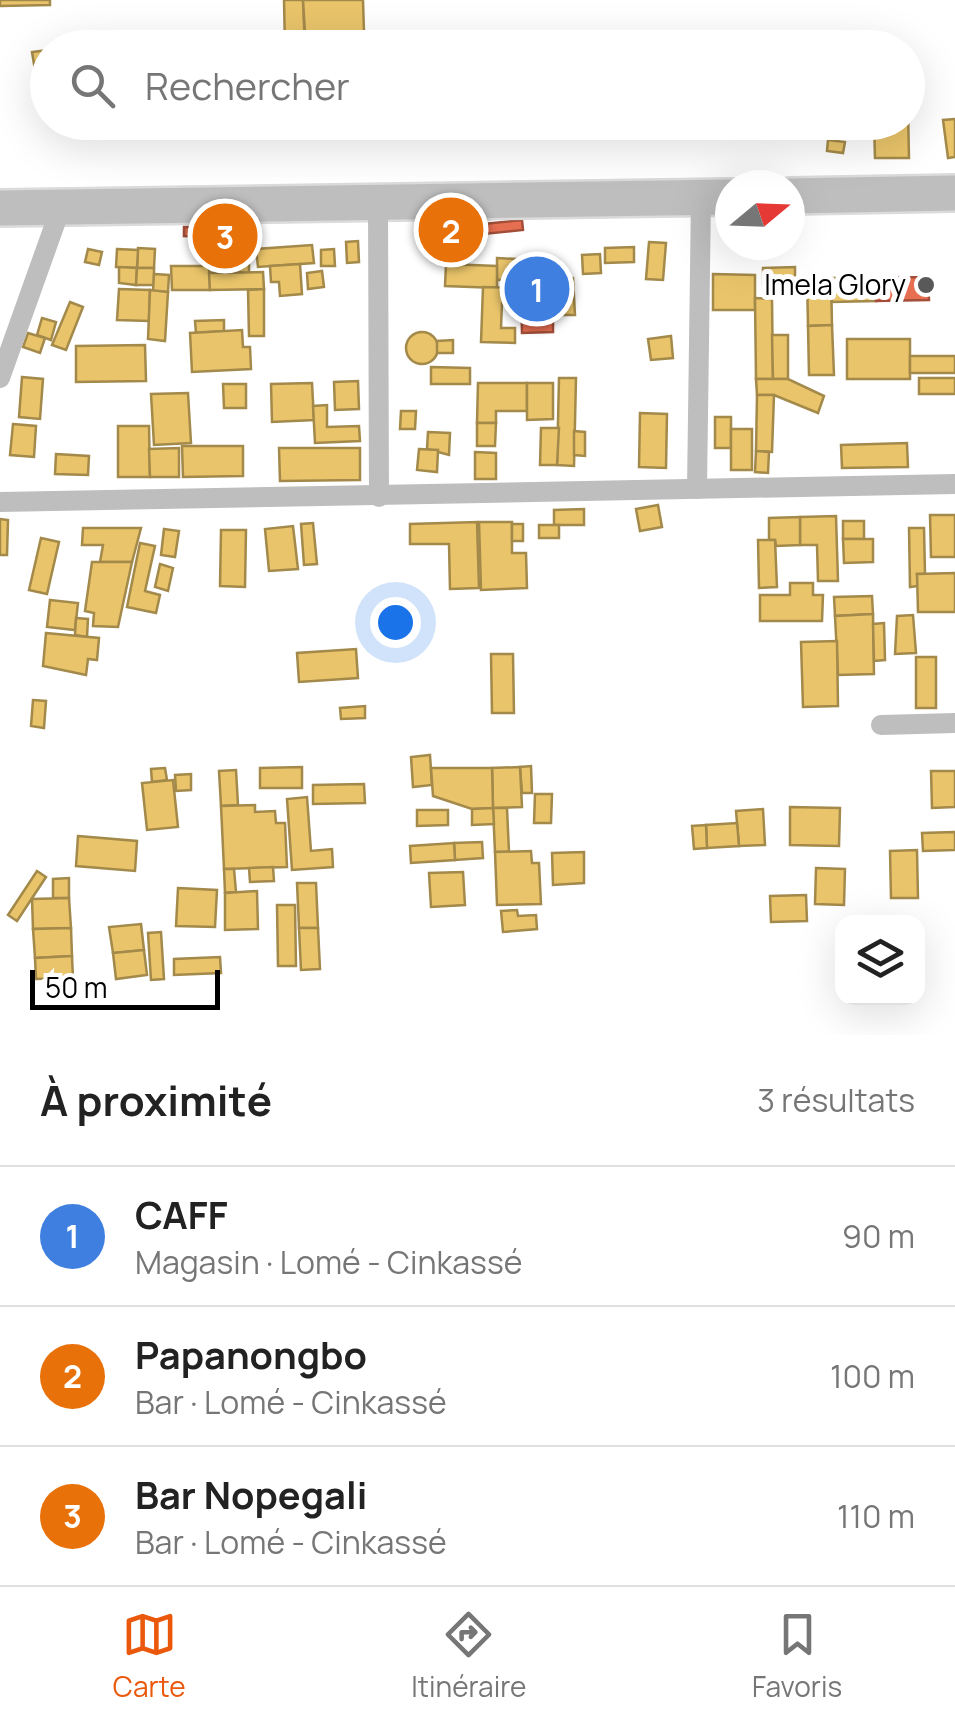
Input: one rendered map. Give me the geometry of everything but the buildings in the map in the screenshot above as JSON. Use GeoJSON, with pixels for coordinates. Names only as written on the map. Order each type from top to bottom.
{"type":"FeatureCollection","features":[{"type":"Feature","properties":{"kind":"highway"},"geometry":{"type":"LineString","coordinates":[[805,196],[955,193]]}},
{"type":"Feature","properties":{"kind":"highway"},"geometry":{"type":"LineString","coordinates":[[0,208],[715,197]]}},
{"type":"Feature","properties":{"kind":"street"},"geometry":{"type":"LineString","coordinates":[[696,489],[715,197]]}},
{"type":"Feature","properties":{"kind":"street"},"geometry":{"type":"LineString","coordinates":[[378,202],[379,497]]}},
{"type":"Feature","properties":{"kind":"street"},"geometry":{"type":"LineString","coordinates":[[0,378],[61,207]]}},
{"type":"Feature","properties":{"kind":"street"},"geometry":{"type":"LineString","coordinates":[[0,502],[955,484]]}},
{"type":"Feature","properties":{"kind":"street"},"geometry":{"type":"LineString","coordinates":[[880,725],[955,723]]}},
{"type":"Feature","properties":{"kind":"place","name":"Papanongbo"},"geometry":{"type":"Point","coordinates":[451,230]}},
{"type":"Feature","properties":{"kind":"place","name":"Bar Nopegali"},"geometry":{"type":"Point","coordinates":[225,236]}},
{"type":"Feature","properties":{"kind":"place","name":"Imela Glory"},"geometry":{"type":"Point","coordinates":[926,285]}},
{"type":"Feature","properties":{"kind":"place","name":"CAFF"},"geometry":{"type":"Point","coordinates":[537,289]}}]}
